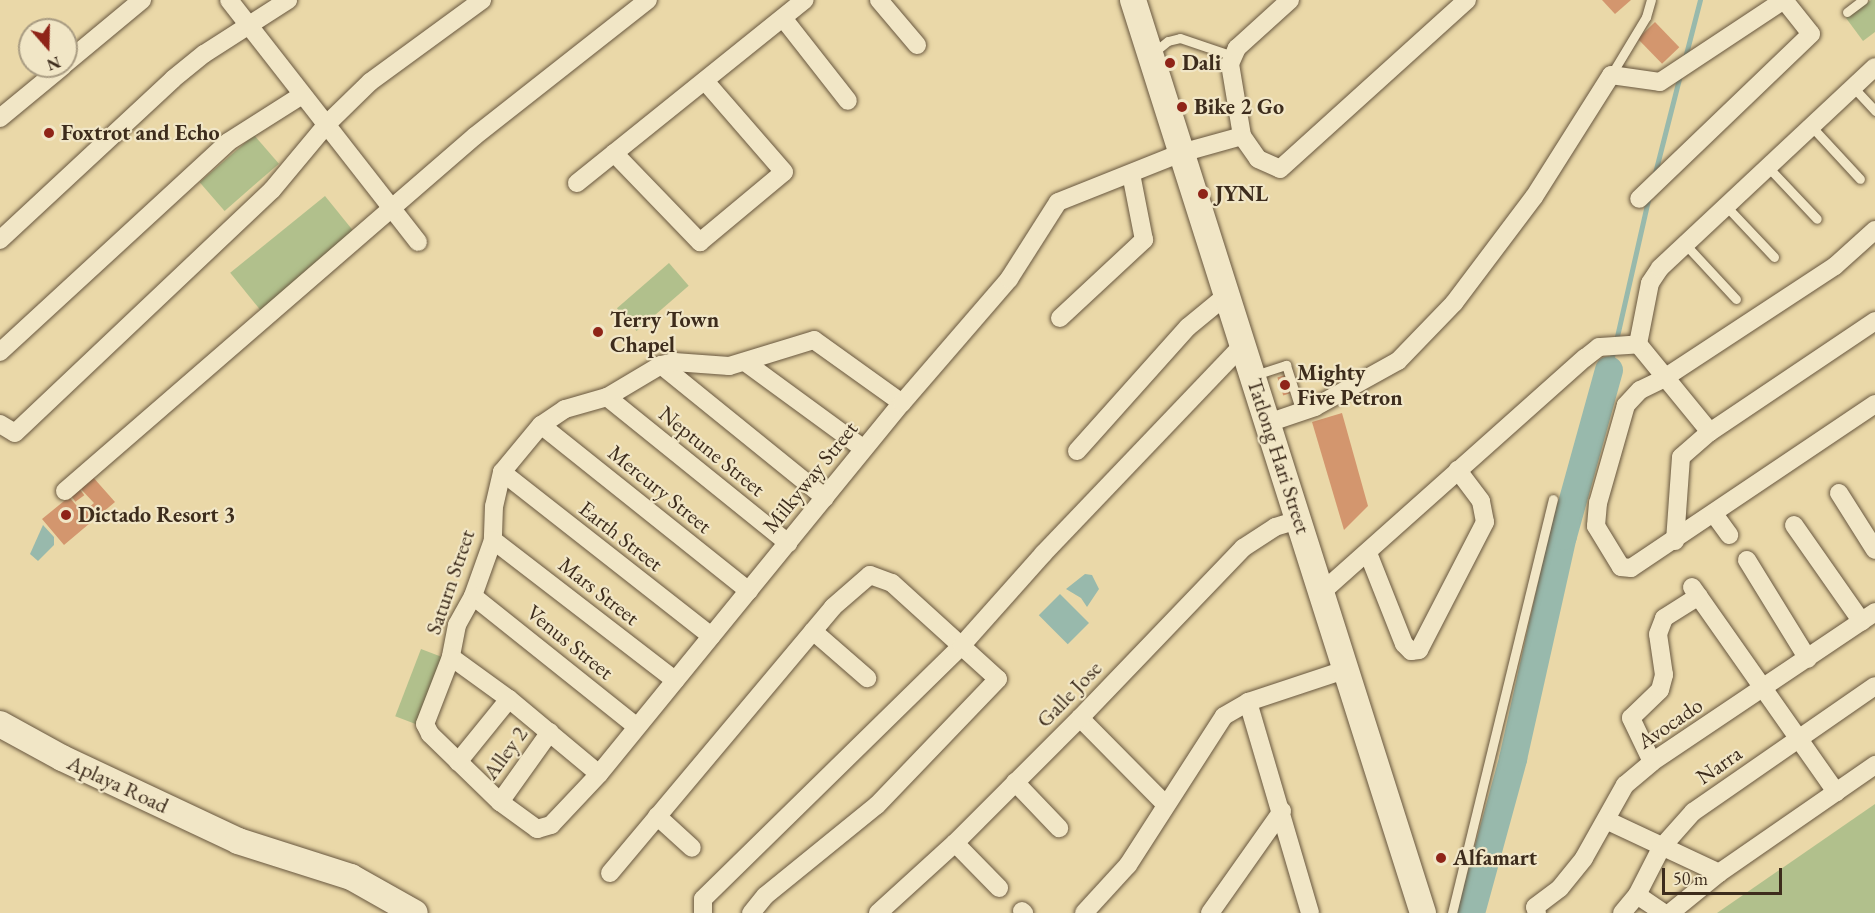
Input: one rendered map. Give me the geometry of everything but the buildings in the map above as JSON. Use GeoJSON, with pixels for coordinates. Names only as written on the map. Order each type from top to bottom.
{"type":"FeatureCollection","features":[{"type":"Feature","properties":{"kind":"street"},"geometry":{"type":"LineString","coordinates":[[78,53],[142,0]]}},
{"type":"Feature","properties":{"kind":"street"},"geometry":{"type":"LineString","coordinates":[[228,0],[418,242]]}},
{"type":"Feature","properties":{"kind":"street"},"geometry":{"type":"LineString","coordinates":[[0,240],[173,79],[288,0]]}},
{"type":"Feature","properties":{"kind":"street"},"geometry":{"type":"LineString","coordinates":[[0,424],[15,433],[272,190],[327,124],[370,82],[482,0]]}},
{"type":"Feature","properties":{"kind":"street"},"geometry":{"type":"LineString","coordinates":[[65,491],[563,63],[648,0]]}},
{"type":"Feature","properties":{"kind":"street"},"geometry":{"type":"LineString","coordinates":[[577,183],[805,0]]}},
{"type":"Feature","properties":{"kind":"street"},"geometry":{"type":"LineString","coordinates":[[879,0],[917,45]]}},
{"type":"Feature","properties":{"kind":"street","name":"Tatlong Hari Street"},"geometry":{"type":"LineString","coordinates":[[1133,0],[1268,423],[1301,519],[1423,913]]}},
{"type":"Feature","properties":{"kind":"street"},"geometry":{"type":"LineString","coordinates":[[1290,0],[1233,56],[1230,64],[1242,136],[1258,159],[1280,169],[1467,0]]}},
{"type":"Feature","properties":{"kind":"street"},"geometry":{"type":"LineString","coordinates":[[1268,423],[1301,412],[1398,362],[1454,303],[1534,197],[1590,102],[1611,75],[1660,82],[1784,0],[1811,33],[1639,199]]}},
{"type":"Feature","properties":{"kind":"street"},"geometry":{"type":"LineString","coordinates":[[783,18],[848,101]]}},
{"type":"Feature","properties":{"kind":"street"},"geometry":{"type":"LineString","coordinates":[[1632,344],[1650,283],[1685,244],[1875,67]]}},
{"type":"Feature","properties":{"kind":"street"},"geometry":{"type":"LineString","coordinates":[[0,118],[48,78]]}},
{"type":"Feature","properties":{"kind":"street"},"geometry":{"type":"LineString","coordinates":[[614,153],[700,242],[784,172],[705,81]]}},
{"type":"Feature","properties":{"kind":"street"},"geometry":{"type":"LineString","coordinates":[[0,352],[228,142],[302,94]]}},
{"type":"Feature","properties":{"kind":"street","name":"Milkyway Street"},"geometry":{"type":"LineString","coordinates":[[500,802],[537,829],[551,825],[599,774],[902,403],[1022,262],[1058,202],[1181,153],[1242,136]]}},
{"type":"Feature","properties":{"kind":"street"},"geometry":{"type":"LineString","coordinates":[[1060,318],[1144,240],[1131,174]]}},
{"type":"Feature","properties":{"kind":"street"},"geometry":{"type":"LineString","coordinates":[[1875,230],[1835,266],[1663,379],[1640,390],[1626,405],[1598,503],[1596,526],[1622,567],[1631,568],[1675,541],[1875,404]]}},
{"type":"Feature","properties":{"kind":"street"},"geometry":{"type":"LineString","coordinates":[[1077,451],[1188,327],[1227,295]]}},
{"type":"Feature","properties":{"kind":"street"},"geometry":{"type":"LineString","coordinates":[[1675,541],[1681,457],[1710,432],[1875,321]]}},
{"type":"Feature","properties":{"kind":"street","name":"Saturn Street"},"geometry":{"type":"LineString","coordinates":[[599,774],[509,699],[451,657],[457,625],[473,596],[494,540],[494,506],[502,472],[541,424],[565,409],[607,397],[661,365],[674,362],[729,366],[814,340],[902,403]]}},
{"type":"Feature","properties":{"kind":"street"},"geometry":{"type":"LineString","coordinates":[[1632,344],[1710,432]]}},
{"type":"Feature","properties":{"kind":"street"},"geometry":{"type":"LineString","coordinates":[[1322,592],[1599,347],[1632,344]]}},
{"type":"Feature","properties":{"kind":"street"},"geometry":{"type":"LineString","coordinates":[[703,913],[703,899],[962,645],[1043,554],[1243,345]]}},
{"type":"Feature","properties":{"kind":"street"},"geometry":{"type":"LineString","coordinates":[[745,362],[864,449]]}},
{"type":"Feature","properties":{"kind":"street"},"geometry":{"type":"LineString","coordinates":[[661,365],[825,498]]}},
{"type":"Feature","properties":{"kind":"street","name":"Neptune Street"},"geometry":{"type":"LineString","coordinates":[[607,397],[788,543]]}},
{"type":"Feature","properties":{"kind":"street","name":"Mercury Street"},"geometry":{"type":"LineString","coordinates":[[541,424],[749,591]]}},
{"type":"Feature","properties":{"kind":"street"},"geometry":{"type":"LineString","coordinates":[[1368,553],[1404,644],[1411,651],[1419,650],[1485,522],[1481,501],[1458,470]]}},
{"type":"Feature","properties":{"kind":"street","name":"Earth Street"},"geometry":{"type":"LineString","coordinates":[[502,472],[711,636]]}},
{"type":"Feature","properties":{"kind":"street"},"geometry":{"type":"LineString","coordinates":[[1839,493],[1875,550]]}},
{"type":"Feature","properties":{"kind":"street"},"geometry":{"type":"LineString","coordinates":[[1714,514],[1729,535]]}},
{"type":"Feature","properties":{"kind":"street","name":"Galle Jose"},"geometry":{"type":"LineString","coordinates":[[884,911],[1080,718],[1243,548],[1275,527],[1301,519]]}},
{"type":"Feature","properties":{"kind":"street"},"geometry":{"type":"LineString","coordinates":[[1794,525],[1868,617]]}},
{"type":"Feature","properties":{"kind":"street","name":"Mars Street"},"geometry":{"type":"LineString","coordinates":[[494,540],[675,680]]}},
{"type":"Feature","properties":{"kind":"street"},"geometry":{"type":"LineString","coordinates":[[1747,560],[1808,659]]}},
{"type":"Feature","properties":{"kind":"street"},"geometry":{"type":"LineString","coordinates":[[610,873],[813,631],[855,585],[870,575],[892,583],[998,680],[877,805],[765,896],[751,913]]}},
{"type":"Feature","properties":{"kind":"street"},"geometry":{"type":"LineString","coordinates":[[1652,762],[1631,718],[1660,690],[1664,675],[1658,634],[1664,618],[1696,591],[1836,792]]}},
{"type":"Feature","properties":{"kind":"street","name":"Venus Street"},"geometry":{"type":"LineString","coordinates":[[473,596],[636,726]]}},
{"type":"Feature","properties":{"kind":"street","name":"Avocado"},"geometry":{"type":"LineString","coordinates":[[1537,913],[1535,907],[1560,888],[1584,858],[1625,785],[1652,762],[1765,690],[1868,617]]}},
{"type":"Feature","properties":{"kind":"street"},"geometry":{"type":"LineString","coordinates":[[813,631],[867,678]]}},
{"type":"Feature","properties":{"kind":"street"},"geometry":{"type":"LineString","coordinates":[[451,657],[425,724],[430,734],[500,802]]}},
{"type":"Feature","properties":{"kind":"street"},"geometry":{"type":"LineString","coordinates":[[1084,913],[1128,865],[1224,716],[1248,702],[1347,669]]}},
{"type":"Feature","properties":{"kind":"street","name":"Narra"},"geometry":{"type":"LineString","coordinates":[[1622,913],[1637,896],[1661,848],[1694,812],[1875,686]]}},
{"type":"Feature","properties":{"kind":"street"},"geometry":{"type":"LineString","coordinates":[[458,762],[509,699]]}},
{"type":"Feature","properties":{"kind":"street"},"geometry":{"type":"LineString","coordinates":[[1248,702],[1282,811],[1310,913]]}},
{"type":"Feature","properties":{"kind":"street"},"geometry":{"type":"LineString","coordinates":[[1080,718],[1166,804]]}},
{"type":"Feature","properties":{"kind":"street","name":"Aplaya Road"},"geometry":{"type":"LineString","coordinates":[[0,724],[62,758],[238,841],[351,877],[415,913]]}},
{"type":"Feature","properties":{"kind":"street","name":"Alley 2"},"geometry":{"type":"LineString","coordinates":[[500,802],[550,732]]}},
{"type":"Feature","properties":{"kind":"street"},"geometry":{"type":"LineString","coordinates":[[1670,913],[1719,873],[1875,765]]}},
{"type":"Feature","properties":{"kind":"street"},"geometry":{"type":"LineString","coordinates":[[1015,782],[1059,828]]}},
{"type":"Feature","properties":{"kind":"street"},"geometry":{"type":"LineString","coordinates":[[1210,913],[1282,811]]}},
{"type":"Feature","properties":{"kind":"street"},"geometry":{"type":"LineString","coordinates":[[657,816],[692,848]]}},
{"type":"Feature","properties":{"kind":"street"},"geometry":{"type":"LineString","coordinates":[[1606,819],[1661,848],[1719,873]]}},
{"type":"Feature","properties":{"kind":"street"},"geometry":{"type":"LineString","coordinates":[[955,843],[999,888]]}},
{"type":"Feature","properties":{"kind":"street"},"geometry":{"type":"LineString","coordinates":[[1637,896],[1664,913]]}},
{"type":"Feature","properties":{"kind":"lane"},"geometry":{"type":"LineString","coordinates":[[1611,75],[1652,0]]}},
{"type":"Feature","properties":{"kind":"lane"},"geometry":{"type":"LineString","coordinates":[[1847,12],[1863,0]]}},
{"type":"Feature","properties":{"kind":"lane"},"geometry":{"type":"LineString","coordinates":[[1151,55],[1168,41],[1180,38],[1233,56]]}},
{"type":"Feature","properties":{"kind":"lane"},"geometry":{"type":"LineString","coordinates":[[1852,87],[1875,111]]}},
{"type":"Feature","properties":{"kind":"lane"},"geometry":{"type":"LineString","coordinates":[[1811,126],[1860,179]]}},
{"type":"Feature","properties":{"kind":"lane"},"geometry":{"type":"LineString","coordinates":[[1768,167],[1817,219]]}},
{"type":"Feature","properties":{"kind":"lane"},"geometry":{"type":"LineString","coordinates":[[1726,206],[1774,257]]}},
{"type":"Feature","properties":{"kind":"lane"},"geometry":{"type":"LineString","coordinates":[[1685,244],[1736,299]]}},
{"type":"Feature","properties":{"kind":"lane"},"geometry":{"type":"LineString","coordinates":[[1253,376],[1286,365],[1301,412]]}},
{"type":"Feature","properties":{"kind":"lane"},"geometry":{"type":"LineString","coordinates":[[1452,913],[1553,498]]}},
{"type":"Feature","properties":{"kind":"green space"},"geometry":{"type":"Polygon","coordinates":[[[1871,0],[1875,0],[1875,32],[1863,41],[1846,18],[1871,0]]]}},
{"type":"Feature","properties":{"kind":"green space"},"geometry":{"type":"Polygon","coordinates":[[[254,135],[279,164],[225,211],[200,182],[254,135]]]}},
{"type":"Feature","properties":{"kind":"green space"},"geometry":{"type":"Polygon","coordinates":[[[325,196],[355,233],[260,310],[230,273],[325,196]]]}},
{"type":"Feature","properties":{"kind":"green space"},"geometry":{"type":"Polygon","coordinates":[[[669,263],[689,286],[637,331],[617,308],[669,263]]]}},
{"type":"Feature","properties":{"kind":"green space"},"geometry":{"type":"Polygon","coordinates":[[[421,649],[445,658],[419,726],[395,716],[421,649]]]}},
{"type":"Feature","properties":{"kind":"green space"},"geometry":{"type":"Polygon","coordinates":[[[1875,804],[1875,913],[1717,913],[1875,804]]]}},
{"type":"Feature","properties":{"kind":"shaded area"},"geometry":{"type":"Polygon","coordinates":[[[43,525],[54,537],[54,545],[38,561],[30,554],[43,525]]]}},
{"type":"Feature","properties":{"kind":"shaded area"},"geometry":{"type":"Polygon","coordinates":[[[1085,574],[1092,575],[1099,589],[1087,607],[1081,598],[1066,589],[1085,574]]]}},
{"type":"Feature","properties":{"kind":"shaded area"},"geometry":{"type":"Polygon","coordinates":[[[1060,594],[1089,623],[1068,644],[1039,615],[1060,594]]]}},
{"type":"Feature","properties":{"kind":"waterway"},"geometry":{"type":"LineString","coordinates":[[1685,58],[1700,0]]}},
{"type":"Feature","properties":{"kind":"waterway"},"geometry":{"type":"LineString","coordinates":[[1654,177],[1680,75]]}},
{"type":"Feature","properties":{"kind":"waterway"},"geometry":{"type":"LineString","coordinates":[[1616,341],[1648,200]]}},
{"type":"Feature","properties":{"kind":"waterway"},"geometry":{"type":"LineString","coordinates":[[1609,370],[1614,349]]}},
{"type":"Feature","properties":{"kind":"waterway"},"geometry":{"type":"LineString","coordinates":[[1471,913],[1513,759],[1563,536],[1609,370]]}},
{"type":"Feature","properties":{"kind":"place","name":"Dali"},"geometry":{"type":"Point","coordinates":[1170,63]}},
{"type":"Feature","properties":{"kind":"place","name":"Bike 2 Go"},"geometry":{"type":"Point","coordinates":[1182,107]}},
{"type":"Feature","properties":{"kind":"place","name":"Foxtrot and Echo"},"geometry":{"type":"Point","coordinates":[49,133]}},
{"type":"Feature","properties":{"kind":"place","name":"JYNL"},"geometry":{"type":"Point","coordinates":[1203,194]}},
{"type":"Feature","properties":{"kind":"place","name":"Terry Town Chapel"},"geometry":{"type":"Point","coordinates":[598,332]}},
{"type":"Feature","properties":{"kind":"place","name":"Mighty Five Petron"},"geometry":{"type":"Point","coordinates":[1285,385]}},
{"type":"Feature","properties":{"kind":"place","name":"Dictado Resort 3"},"geometry":{"type":"Point","coordinates":[66,515]}},
{"type":"Feature","properties":{"kind":"place","name":"Alfamart"},"geometry":{"type":"Point","coordinates":[1441,858]}}]}
